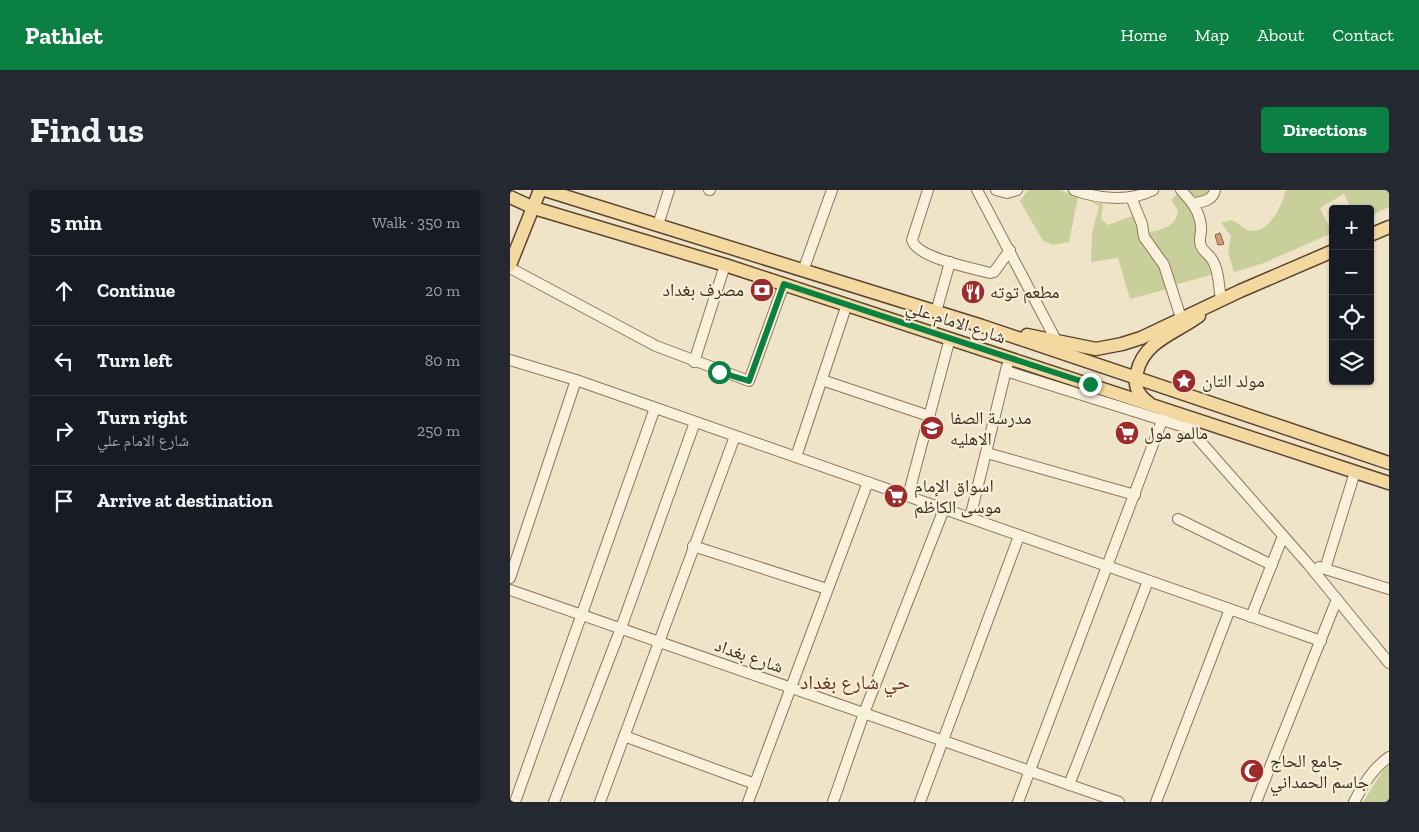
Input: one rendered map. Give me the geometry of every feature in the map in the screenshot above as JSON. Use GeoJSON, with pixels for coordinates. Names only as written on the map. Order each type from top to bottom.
{"type":"FeatureCollection","features":[{"type":"Feature","properties":{"kind":"main road"},"geometry":{"type":"LineString","coordinates":[[510,197],[513,190]]}},
{"type":"Feature","properties":{"kind":"main road"},"geometry":{"type":"LineString","coordinates":[[510,267],[540,190]]}},
{"type":"Feature","properties":{"kind":"main road","name":"شارع الامام علي"},"geometry":{"type":"LineString","coordinates":[[545,190],[982,326],[1389,463]]}},
{"type":"Feature","properties":{"kind":"main road","name":"شارع الامام علي"},"geometry":{"type":"LineString","coordinates":[[510,197],[534,208],[725,265],[1009,357],[1150,404],[1164,415],[1389,483]]}},
{"type":"Feature","properties":{"kind":"main road"},"geometry":{"type":"LineString","coordinates":[[1374,233],[1389,227]]}},
{"type":"Feature","properties":{"kind":"main road","name":"شارع الامام علي"},"geometry":{"type":"LineString","coordinates":[[982,326],[1087,348],[1104,349],[1141,338],[1181,318],[1329,253]]}},
{"type":"Feature","properties":{"kind":"main road"},"geometry":{"type":"LineString","coordinates":[[1150,404],[1137,390],[1135,379],[1140,361],[1153,345],[1166,335],[1185,326],[1221,300]]}},
{"type":"Feature","properties":{"kind":"main road"},"geometry":{"type":"LineString","coordinates":[[1078,380],[1086,380],[1094,374],[1094,369],[1085,361]]}},
{"type":"Feature","properties":{"kind":"street"},"geometry":{"type":"LineString","coordinates":[[658,226],[669,190]]}},
{"type":"Feature","properties":{"kind":"street"},"geometry":{"type":"LineString","coordinates":[[803,271],[832,190]]}},
{"type":"Feature","properties":{"kind":"street"},"geometry":{"type":"LineString","coordinates":[[928,190],[912,240],[914,247],[950,262],[990,273],[994,272],[1010,250]]}},
{"type":"Feature","properties":{"kind":"street"},"geometry":{"type":"LineString","coordinates":[[977,190],[1056,340]]}},
{"type":"Feature","properties":{"kind":"street"},"geometry":{"type":"LineString","coordinates":[[996,190],[1007,193],[1017,190]]}},
{"type":"Feature","properties":{"kind":"street"},"geometry":{"type":"LineString","coordinates":[[1074,190],[1087,195],[1105,197],[1131,197],[1153,190]]}},
{"type":"Feature","properties":{"kind":"street"},"geometry":{"type":"LineString","coordinates":[[1181,190],[1194,203],[1202,228],[1199,238],[1200,243],[1202,249],[1212,258],[1217,274],[1221,300]]}},
{"type":"Feature","properties":{"kind":"street"},"geometry":{"type":"LineString","coordinates":[[1194,203],[1209,199],[1214,195],[1215,190]]}},
{"type":"Feature","properties":{"kind":"street"},"geometry":{"type":"LineString","coordinates":[[1131,197],[1142,224],[1144,237],[1164,266],[1181,318]]}},
{"type":"Feature","properties":{"kind":"street"},"geometry":{"type":"LineString","coordinates":[[936,312],[950,262]]}},
{"type":"Feature","properties":{"kind":"street"},"geometry":{"type":"LineString","coordinates":[[694,362],[725,265]]}},
{"type":"Feature","properties":{"kind":"street"},"geometry":{"type":"LineString","coordinates":[[510,267],[638,337],[694,362],[749,381],[784,284]]}},
{"type":"Feature","properties":{"kind":"street"},"geometry":{"type":"LineString","coordinates":[[796,457],[847,304]]}},
{"type":"Feature","properties":{"kind":"street"},"geometry":{"type":"LineString","coordinates":[[908,496],[950,338]]}},
{"type":"Feature","properties":{"kind":"street"},"geometry":{"type":"LineString","coordinates":[[970,518],[1009,357]]}},
{"type":"Feature","properties":{"kind":"street"},"geometry":{"type":"LineString","coordinates":[[510,360],[576,380],[1321,641]]}},
{"type":"Feature","properties":{"kind":"street"},"geometry":{"type":"LineString","coordinates":[[1006,371],[1164,415],[1018,802]]}},
{"type":"Feature","properties":{"kind":"street"},"geometry":{"type":"LineString","coordinates":[[510,578],[576,380]]}},
{"type":"Feature","properties":{"kind":"street"},"geometry":{"type":"LineString","coordinates":[[822,380],[929,416]]}},
{"type":"Feature","properties":{"kind":"street"},"geometry":{"type":"LineString","coordinates":[[516,802],[654,408]]}},
{"type":"Feature","properties":{"kind":"street"},"geometry":{"type":"LineString","coordinates":[[554,802],[621,628],[695,422]]}},
{"type":"Feature","properties":{"kind":"street"},"geometry":{"type":"LineString","coordinates":[[1190,423],[1283,536],[1388,658]]}},
{"type":"Feature","properties":{"kind":"street"},"geometry":{"type":"LineString","coordinates":[[600,802],[734,436]]}},
{"type":"Feature","properties":{"kind":"street"},"geometry":{"type":"LineString","coordinates":[[987,453],[1135,495]]}},
{"type":"Feature","properties":{"kind":"street"},"geometry":{"type":"LineString","coordinates":[[1325,569],[1356,472]]}},
{"type":"Feature","properties":{"kind":"street"},"geometry":{"type":"LineString","coordinates":[[748,802],[868,482]]}},
{"type":"Feature","properties":{"kind":"street"},"geometry":{"type":"LineString","coordinates":[[833,802],[864,713],[944,509]]}},
{"type":"Feature","properties":{"kind":"street"},"geometry":{"type":"LineString","coordinates":[[1178,520],[1272,564]]}},
{"type":"Feature","properties":{"kind":"street"},"geometry":{"type":"LineString","coordinates":[[920,802],[1019,536]]}},
{"type":"Feature","properties":{"kind":"street"},"geometry":{"type":"LineString","coordinates":[[1251,617],[1283,536]]}},
{"type":"Feature","properties":{"kind":"street"},"geometry":{"type":"LineString","coordinates":[[693,546],[827,589]]}},
{"type":"Feature","properties":{"kind":"street"},"geometry":{"type":"LineString","coordinates":[[1308,564],[1389,589]]}},
{"type":"Feature","properties":{"kind":"street"},"geometry":{"type":"LineString","coordinates":[[1069,785],[1148,581]]}},
{"type":"Feature","properties":{"kind":"street","name":"شارع بغداد"},"geometry":{"type":"LineString","coordinates":[[510,590],[1119,802]]}},
{"type":"Feature","properties":{"kind":"street"},"geometry":{"type":"LineString","coordinates":[[1256,802],[1337,599]]}},
{"type":"Feature","properties":{"kind":"street"},"geometry":{"type":"LineString","coordinates":[[1156,802],[1230,609]]}},
{"type":"Feature","properties":{"kind":"street"},"geometry":{"type":"LineString","coordinates":[[624,736],[755,784]]}},
{"type":"Feature","properties":{"kind":"street"},"geometry":{"type":"LineString","coordinates":[[1354,802],[1365,782],[1381,762],[1389,757]]}},
{"type":"Feature","properties":{"kind":"green space"},"geometry":{"type":"Polygon","coordinates":[[[1028,190],[1060,190],[1078,197],[1069,242],[1053,245],[1043,241],[1020,201],[1028,190]]]}},
{"type":"Feature","properties":{"kind":"green space"},"geometry":{"type":"Polygon","coordinates":[[[1187,190],[1210,190],[1209,194],[1199,199],[1187,190]]]}},
{"type":"Feature","properties":{"kind":"green space"},"geometry":{"type":"Polygon","coordinates":[[[1389,190],[1389,207],[1374,214],[1374,205],[1349,205],[1344,194],[1320,208],[1329,227],[1329,234],[1264,263],[1234,272],[1228,253],[1231,236],[1221,223],[1231,220],[1252,231],[1264,227],[1274,217],[1285,191],[1389,190]]]}},
{"type":"Feature","properties":{"kind":"green space"},"geometry":{"type":"Polygon","coordinates":[[[1178,193],[1190,205],[1211,275],[1174,285],[1147,233],[1167,227],[1174,221],[1178,210],[1171,200],[1178,193]]]}},
{"type":"Feature","properties":{"kind":"green space"},"geometry":{"type":"Polygon","coordinates":[[[1090,201],[1103,204],[1101,219],[1108,225],[1135,215],[1141,242],[1159,264],[1167,289],[1130,299],[1118,258],[1091,262],[1092,234],[1099,206],[1090,201]]]}},
{"type":"Feature","properties":{"kind":"green space"},"geometry":{"type":"Polygon","coordinates":[[[1389,765],[1389,802],[1363,802],[1384,769],[1389,765]]]}},
{"type":"Feature","properties":{"kind":"building"},"geometry":{"type":"Polygon","coordinates":[[[1220,233],[1224,244],[1218,245],[1215,235],[1220,233]]]}},
{"type":"Feature","properties":{"kind":"place","name":"مصرف بغداد"},"geometry":{"type":"Point","coordinates":[762,290]}},
{"type":"Feature","properties":{"kind":"place","name":"مطعم توته"},"geometry":{"type":"Point","coordinates":[973,292]}},
{"type":"Feature","properties":{"kind":"place","name":"مولد التان"},"geometry":{"type":"Point","coordinates":[1184,381]}},
{"type":"Feature","properties":{"kind":"place","name":"مدرسة الصفا الاهليه"},"geometry":{"type":"Point","coordinates":[932,428]}},
{"type":"Feature","properties":{"kind":"place","name":"مالمو مول"},"geometry":{"type":"Point","coordinates":[1127,433]}},
{"type":"Feature","properties":{"kind":"place","name":"اسواق الإمام موسى الكاظم"},"geometry":{"type":"Point","coordinates":[896,496]}},
{"type":"Feature","properties":{"kind":"place","name":"جامع الحاج جاسم الحمداني"},"geometry":{"type":"Point","coordinates":[1252,771]}},
{"type":"Feature","properties":{"kind":"district","name":"حي شارع بغداد"},"geometry":{"type":"Point","coordinates":[855,682]}},
{"type":"Feature","properties":{"kind":"route"},"geometry":{"type":"LineString","coordinates":[[719,372],[749,381],[784,284],[1090,384]]}}]}
